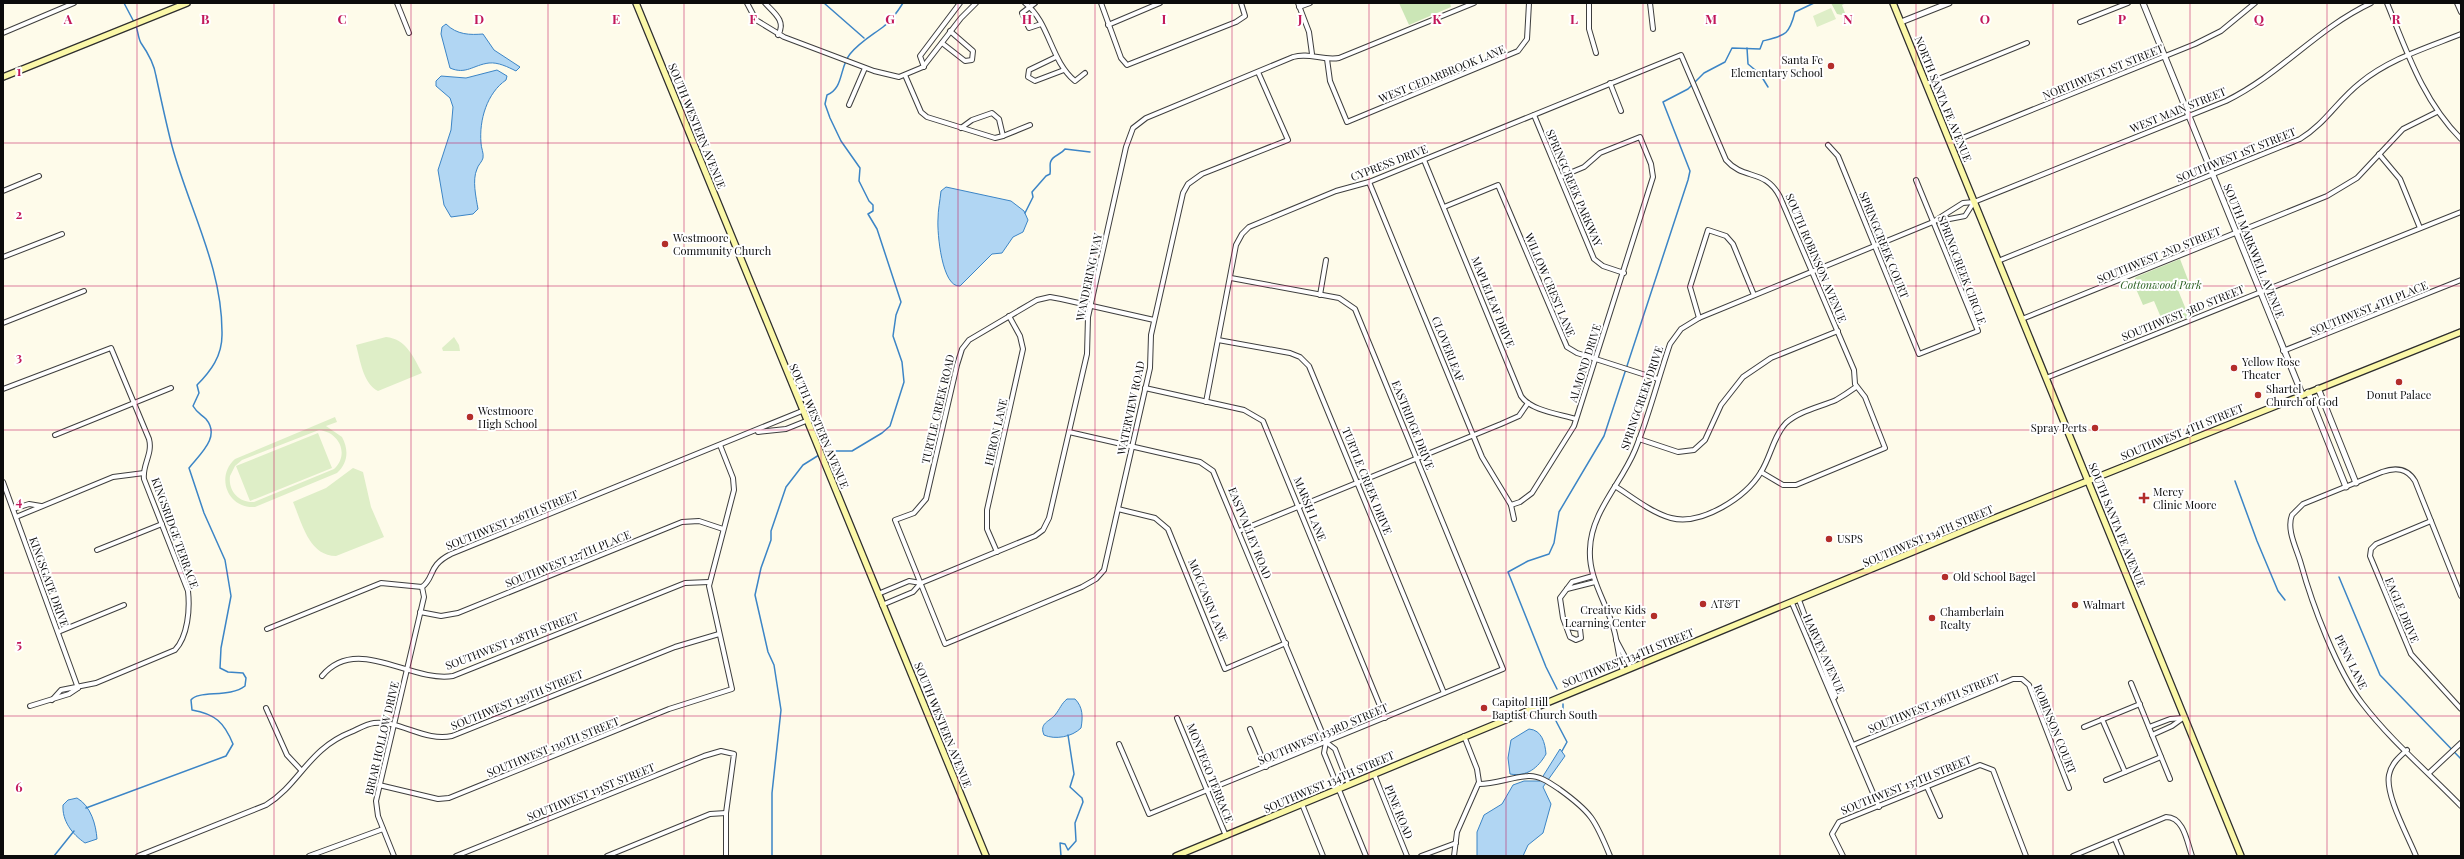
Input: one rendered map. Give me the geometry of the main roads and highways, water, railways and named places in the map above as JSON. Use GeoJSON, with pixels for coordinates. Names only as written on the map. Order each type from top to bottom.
{"type":"FeatureCollection","features":[{"type":"Feature","properties":{"kind":"main road"},"geometry":{"type":"LineString","coordinates":[[3,77],[187,3]]}},
{"type":"Feature","properties":{"kind":"main road","name":"SOUTH WESTERN AVENUE"},"geometry":{"type":"LineString","coordinates":[[636,3],[806,421],[986,856]]}},
{"type":"Feature","properties":{"kind":"main road","name":"NORTH SANTA FE AVENUE"},"geometry":{"type":"LineString","coordinates":[[1893,3],[1974,202]]}},
{"type":"Feature","properties":{"kind":"main road","name":"SOUTH SANTA FE AVENUE"},"geometry":{"type":"LineString","coordinates":[[1974,202],[2088,480],[2183,718],[2241,856]]}},
{"type":"Feature","properties":{"kind":"main road","name":"SOUTHWEST 4TH STREET"},"geometry":{"type":"LineString","coordinates":[[2088,480],[2461,332]]}},
{"type":"Feature","properties":{"kind":"main road","name":"SOUTHWEST 134TH STREET"},"geometry":{"type":"LineString","coordinates":[[1176,856],[2088,480]]}},
{"type":"Feature","properties":{"kind":"water"},"geometry":{"type":"Polygon","coordinates":[[[446,24],[450,28],[459,32],[468,34],[483,34],[494,50],[520,67],[516,71],[503,65],[489,63],[465,70],[450,68],[441,34],[442,27],[446,24]]]}},
{"type":"Feature","properties":{"kind":"water"},"geometry":{"type":"Polygon","coordinates":[[[497,70],[507,76],[506,80],[499,85],[489,100],[481,125],[481,145],[483,158],[475,178],[478,209],[473,214],[451,217],[444,205],[438,170],[451,130],[453,107],[450,98],[436,86],[436,81],[441,76],[466,78],[497,70]]]}},
{"type":"Feature","properties":{"kind":"water"},"geometry":{"type":"Polygon","coordinates":[[[946,187],[1011,201],[1024,211],[1028,220],[1023,232],[1013,237],[1002,253],[992,254],[960,286],[954,284],[949,278],[945,269],[940,247],[938,212],[941,191],[946,187]]]}},
{"type":"Feature","properties":{"kind":"water"},"geometry":{"type":"Polygon","coordinates":[[[1067,699],[1075,699],[1080,705],[1082,716],[1081,728],[1073,734],[1063,737],[1048,737],[1044,735],[1043,728],[1045,723],[1055,715],[1067,699]]]}},
{"type":"Feature","properties":{"kind":"water"},"geometry":{"type":"Polygon","coordinates":[[[1529,729],[1540,734],[1544,742],[1546,754],[1536,767],[1527,773],[1516,775],[1510,774],[1508,758],[1511,740],[1529,729]]]}},
{"type":"Feature","properties":{"kind":"water"},"geometry":{"type":"Polygon","coordinates":[[[1560,749],[1565,756],[1543,787],[1551,804],[1543,833],[1528,845],[1523,856],[1477,856],[1477,832],[1484,815],[1502,804],[1513,785],[1524,781],[1540,781],[1560,749]]]}},
{"type":"Feature","properties":{"kind":"water"},"geometry":{"type":"Polygon","coordinates":[[[77,798],[82,801],[92,816],[97,839],[85,843],[76,836],[69,827],[63,811],[63,805],[68,800],[77,798]]]}},
{"type":"Feature","properties":{"kind":"waterway"},"geometry":{"type":"LineString","coordinates":[[124,3],[134,22]]}},
{"type":"Feature","properties":{"kind":"waterway"},"geometry":{"type":"LineString","coordinates":[[824,3],[864,38]]}},
{"type":"Feature","properties":{"kind":"waterway"},"geometry":{"type":"LineString","coordinates":[[823,453],[827,451],[852,451],[882,433],[890,426],[904,382],[902,362],[893,336],[896,315],[901,302],[877,229],[868,214],[873,211],[873,205],[869,201],[859,181],[860,168],[841,141],[825,104],[827,95],[832,92],[839,83],[844,65],[850,54],[889,22],[903,3]]}},
{"type":"Feature","properties":{"kind":"waterway"},"geometry":{"type":"LineString","coordinates":[[1557,689],[1546,667],[1508,572],[1528,561],[1549,554],[1554,543],[1559,512],[1604,436],[1690,171],[1663,102],[1688,89],[1704,73],[1725,62],[1732,48],[1760,49],[1763,41],[1782,35],[1791,25],[1795,12],[1814,3]]}},
{"type":"Feature","properties":{"kind":"waterway"},"geometry":{"type":"LineString","coordinates":[[86,808],[226,756],[233,744],[230,736],[218,720],[207,714],[192,710],[191,700],[200,695],[239,690],[245,686],[246,678],[243,673],[228,672],[220,668],[221,648],[231,596],[225,560],[204,513],[189,468],[203,451],[210,439],[210,426],[206,419],[193,406],[199,393],[197,385],[215,363],[222,343],[221,310],[217,286],[204,239],[172,146],[154,67],[140,41],[136,26]]}},
{"type":"Feature","properties":{"kind":"waterway"},"geometry":{"type":"LineString","coordinates":[[1747,48],[1748,64],[1760,74],[1768,87]]}},
{"type":"Feature","properties":{"kind":"waterway"},"geometry":{"type":"LineString","coordinates":[[1025,213],[1033,197],[1032,192],[1046,176],[1050,174],[1050,162],[1053,157],[1065,149],[1090,152]]}},
{"type":"Feature","properties":{"kind":"waterway"},"geometry":{"type":"LineString","coordinates":[[772,856],[772,793],[781,710],[774,665],[768,652],[755,595],[761,568],[771,540],[771,531],[786,487],[803,465],[819,455]]}},
{"type":"Feature","properties":{"kind":"waterway"},"geometry":{"type":"LineString","coordinates":[[2235,481],[2257,541],[2278,591],[2285,600]]}},
{"type":"Feature","properties":{"kind":"waterway"},"geometry":{"type":"LineString","coordinates":[[2339,577],[2380,675],[2461,759]]}},
{"type":"Feature","properties":{"kind":"waterway"},"geometry":{"type":"LineString","coordinates":[[1562,751],[1567,742],[1556,721],[1563,715],[1563,704]]}},
{"type":"Feature","properties":{"kind":"waterway"},"geometry":{"type":"LineString","coordinates":[[1061,856],[1060,843],[1065,844],[1068,850],[1076,841],[1075,823],[1083,802],[1082,798],[1070,787],[1074,774],[1068,735]]}},
{"type":"Feature","properties":{"kind":"waterway"},"geometry":{"type":"LineString","coordinates":[[54,856],[74,831]]}},
{"type":"Feature","properties":{"kind":"place","name":"Santa Fe Elementary School"},"geometry":{"type":"Point","coordinates":[1831,66]}},
{"type":"Feature","properties":{"kind":"place","name":"Westmoore Community Church"},"geometry":{"type":"Point","coordinates":[665,244]}},
{"type":"Feature","properties":{"kind":"place","name":"Yellow Rose Theater"},"geometry":{"type":"Point","coordinates":[2234,368]}},
{"type":"Feature","properties":{"kind":"place","name":"Donut Palace"},"geometry":{"type":"Point","coordinates":[2399,382]}},
{"type":"Feature","properties":{"kind":"place","name":"Shartel Church of God"},"geometry":{"type":"Point","coordinates":[2258,395]}},
{"type":"Feature","properties":{"kind":"place","name":"Westmoore High School"},"geometry":{"type":"Point","coordinates":[470,417]}},
{"type":"Feature","properties":{"kind":"place","name":"Spray Perts"},"geometry":{"type":"Point","coordinates":[2095,428]}},
{"type":"Feature","properties":{"kind":"place","name":"Mercy Clinic Moore"},"geometry":{"type":"Point","coordinates":[2144,498]}},
{"type":"Feature","properties":{"kind":"place","name":"USPS"},"geometry":{"type":"Point","coordinates":[1829,539]}},
{"type":"Feature","properties":{"kind":"place","name":"Old School Bagel"},"geometry":{"type":"Point","coordinates":[1945,577]}},
{"type":"Feature","properties":{"kind":"place","name":"AT&T"},"geometry":{"type":"Point","coordinates":[1703,604]}},
{"type":"Feature","properties":{"kind":"place","name":"Walmart"},"geometry":{"type":"Point","coordinates":[2075,605]}},
{"type":"Feature","properties":{"kind":"place","name":"Creative Kids Learning Center"},"geometry":{"type":"Point","coordinates":[1654,616]}},
{"type":"Feature","properties":{"kind":"place","name":"Chamberlain Realty"},"geometry":{"type":"Point","coordinates":[1932,618]}},
{"type":"Feature","properties":{"kind":"place","name":"Capitol Hill Baptist Church South"},"geometry":{"type":"Point","coordinates":[1484,708]}},
{"type":"Feature","properties":{"kind":"park label","name":"Cottonwood Park"},"geometry":{"type":"Point","coordinates":[2161,285]}}]}
